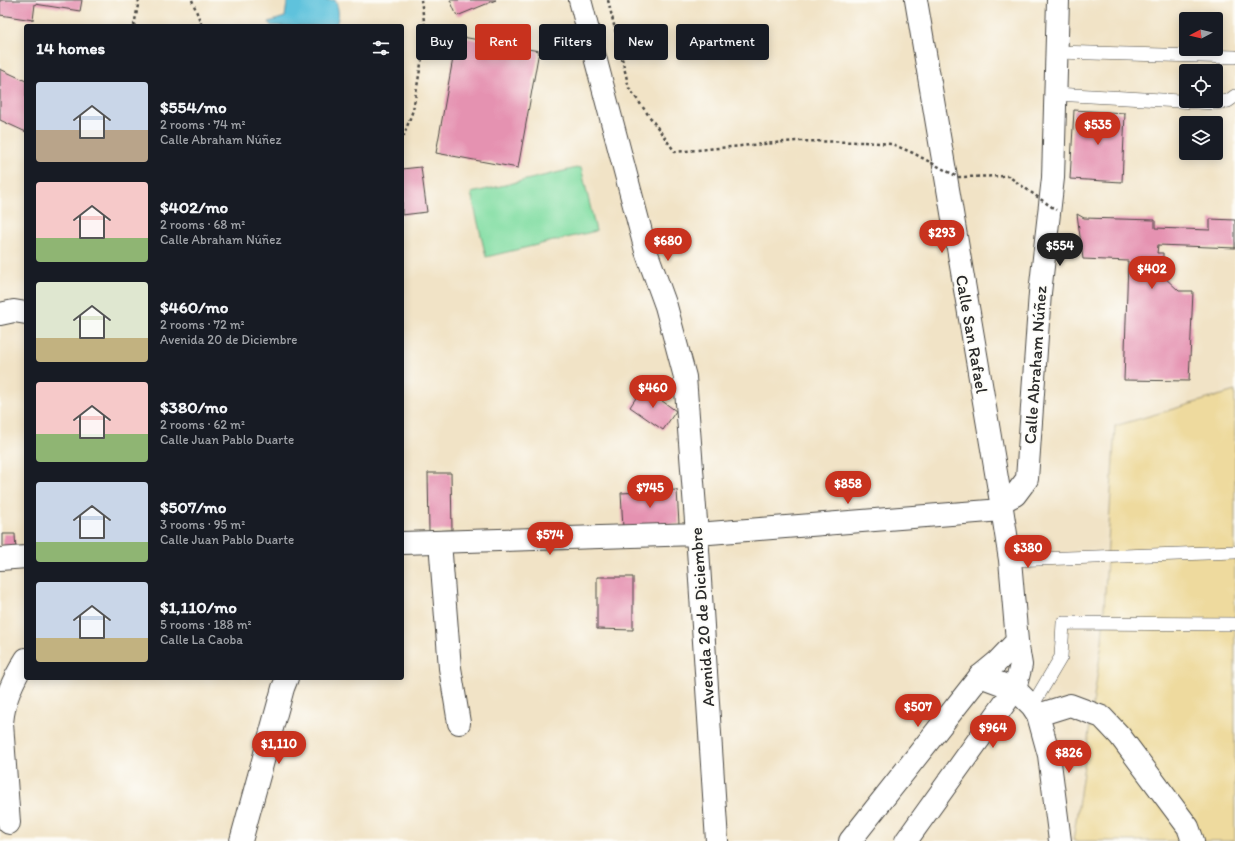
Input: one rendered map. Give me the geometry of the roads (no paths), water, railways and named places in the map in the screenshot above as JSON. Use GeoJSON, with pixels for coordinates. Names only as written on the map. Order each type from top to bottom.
{"type":"FeatureCollection","features":[{"type":"Feature","properties":{"kind":"street","name":"Avenida 20 de Diciembre"},"geometry":{"type":"LineString","coordinates":[[580,0],[646,251],[666,306],[685,377],[717,841]]}},
{"type":"Feature","properties":{"kind":"street","name":"Calle San Rafael"},"geometry":{"type":"LineString","coordinates":[[916,0],[1010,560],[1017,641],[1021,665],[1015,689]]}},
{"type":"Feature","properties":{"kind":"street","name":"Calle Abraham Núñez"},"geometry":{"type":"LineString","coordinates":[[1001,506],[1015,495],[1027,479],[1040,293],[1053,178],[1058,0]]}},
{"type":"Feature","properties":{"kind":"street"},"geometry":{"type":"LineString","coordinates":[[0,314],[14,311],[24,313]]}},
{"type":"Feature","properties":{"kind":"street"},"geometry":{"type":"LineString","coordinates":[[404,543],[697,534],[1001,506]]}},
{"type":"Feature","properties":{"kind":"street"},"geometry":{"type":"LineString","coordinates":[[440,542],[450,668],[459,723]]}},
{"type":"Feature","properties":{"kind":"street"},"geometry":{"type":"LineString","coordinates":[[0,559],[24,557]]}},
{"type":"Feature","properties":{"kind":"street"},"geometry":{"type":"LineString","coordinates":[[850,841],[980,676],[997,662],[1017,641]]}},
{"type":"Feature","properties":{"kind":"street"},"geometry":{"type":"LineString","coordinates":[[9,823],[2,723],[7,696],[24,663]]}},
{"type":"Feature","properties":{"kind":"street"},"geometry":{"type":"LineString","coordinates":[[980,676],[1015,689],[1035,711],[1049,755],[1060,841]]}},
{"type":"Feature","properties":{"kind":"street"},"geometry":{"type":"LineString","coordinates":[[241,841],[286,680]]}},
{"type":"Feature","properties":{"kind":"street"},"geometry":{"type":"LineString","coordinates":[[906,841],[1015,689]]}},
{"type":"Feature","properties":{"kind":"street"},"geometry":{"type":"LineString","coordinates":[[1035,711],[1070,705],[1102,717],[1120,736],[1188,827],[1193,841]]}},
{"type":"Feature","properties":{"kind":"lane"},"geometry":{"type":"LineString","coordinates":[[1056,52],[1235,57]]}},
{"type":"Feature","properties":{"kind":"lane"},"geometry":{"type":"LineString","coordinates":[[1055,94],[1215,102],[1228,101],[1235,96]]}},
{"type":"Feature","properties":{"kind":"lane"},"geometry":{"type":"LineString","coordinates":[[1010,560],[1235,552]]}},
{"type":"Feature","properties":{"kind":"lane"},"geometry":{"type":"LineString","coordinates":[[1035,711],[1061,657],[1063,623],[1235,624]]}},
{"type":"Feature","properties":{"kind":"water"},"geometry":{"type":"Polygon","coordinates":[[[290,0],[335,0],[338,19],[336,24],[270,24],[269,22],[285,17],[287,3],[290,0]]]}}]}
